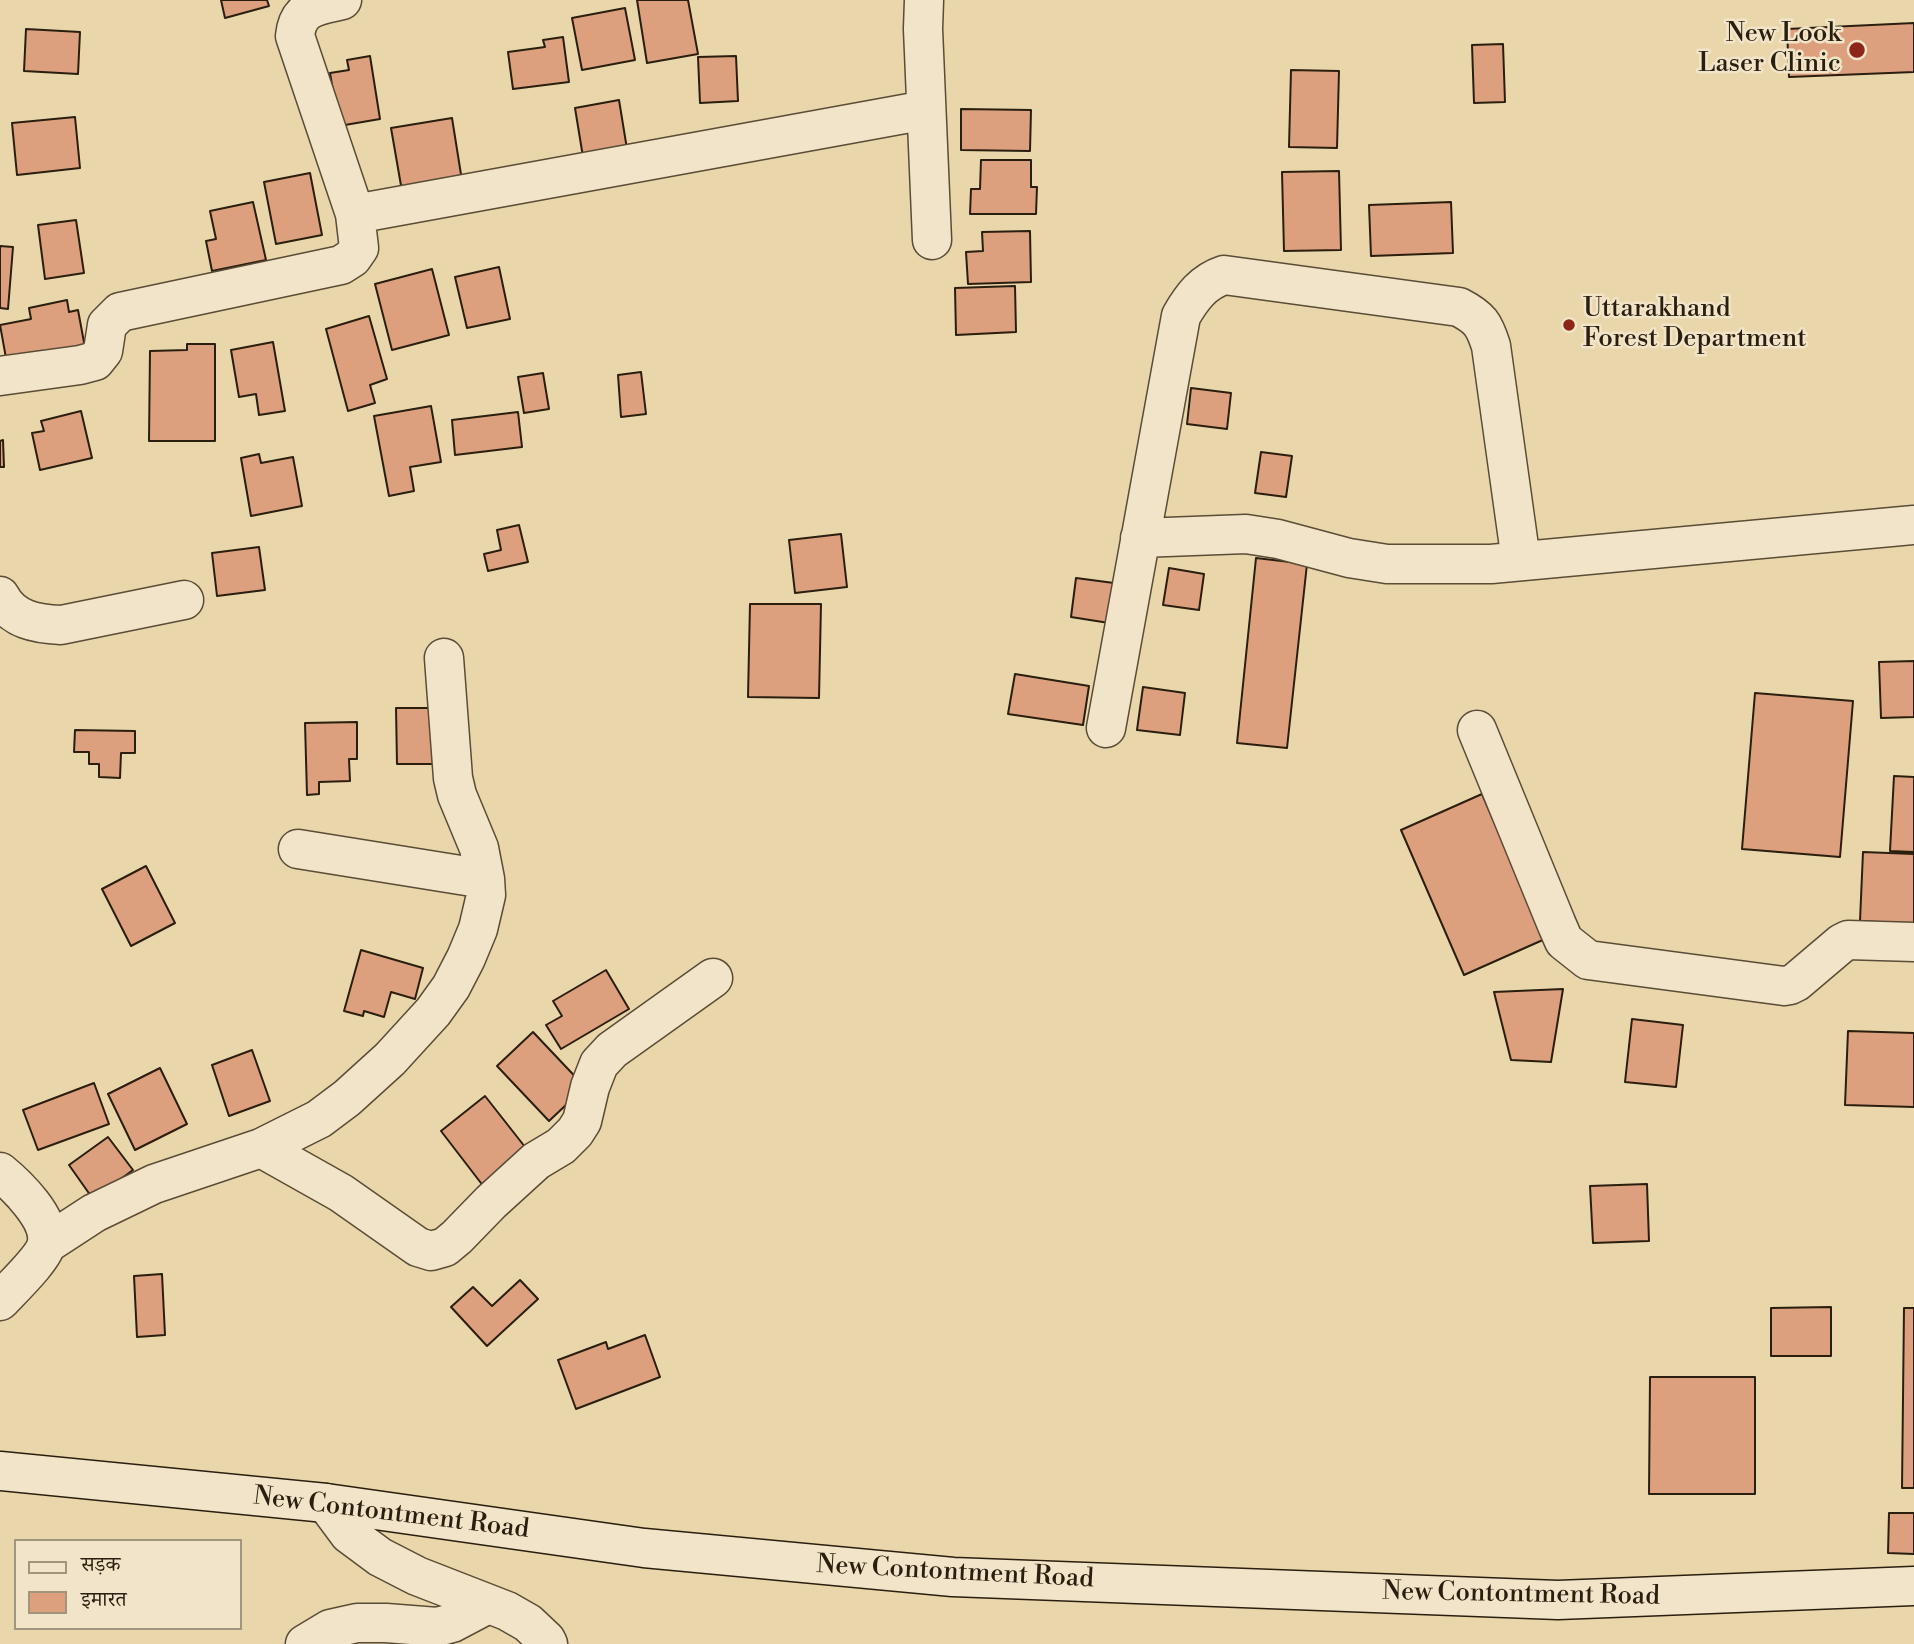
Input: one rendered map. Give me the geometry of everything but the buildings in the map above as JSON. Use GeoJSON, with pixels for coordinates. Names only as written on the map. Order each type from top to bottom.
{"type":"FeatureCollection","features":[{"type":"Feature","properties":{"kind":"street"},"geometry":{"type":"LineString","coordinates":[[0,376],[95,361],[103,351],[107,325],[120,312],[341,265],[352,258],[359,248],[355,214],[295,36],[300,16],[308,10],[342,0]]}},
{"type":"Feature","properties":{"kind":"street"},"geometry":{"type":"LineString","coordinates":[[924,0],[932,240]]}},
{"type":"Feature","properties":{"kind":"street"},"geometry":{"type":"LineString","coordinates":[[355,214],[926,110]]}},
{"type":"Feature","properties":{"kind":"street"},"geometry":{"type":"LineString","coordinates":[[1106,728],[1181,316],[1193,296],[1212,279],[1224,275],[1459,307],[1474,315],[1485,326],[1491,346],[1521,561]]}},
{"type":"Feature","properties":{"kind":"street"},"geometry":{"type":"LineString","coordinates":[[1140,538],[1246,534],[1387,564],[1490,564],[1914,525]]}},
{"type":"Feature","properties":{"kind":"street"},"geometry":{"type":"LineString","coordinates":[[0,596],[19,617],[40,624],[61,625],[184,600]]}},
{"type":"Feature","properties":{"kind":"street"},"geometry":{"type":"LineString","coordinates":[[0,1301],[38,1259],[47,1243],[94,1213],[154,1184],[261,1148],[319,1119],[390,1059],[451,988],[478,929],[486,895],[480,848],[457,795],[453,778],[444,658]]}},
{"type":"Feature","properties":{"kind":"street"},"geometry":{"type":"LineString","coordinates":[[1477,730],[1564,941],[1588,960],[1784,986],[1796,982],[1849,940],[1914,942]]}},
{"type":"Feature","properties":{"kind":"street"},"geometry":{"type":"LineString","coordinates":[[298,849],[485,879]]}},
{"type":"Feature","properties":{"kind":"street"},"geometry":{"type":"LineString","coordinates":[[261,1148],[341,1193],[418,1247],[431,1251],[445,1247],[536,1161],[561,1146],[575,1132],[582,1121],[599,1064],[612,1050],[713,978]]}},
{"type":"Feature","properties":{"kind":"street"},"geometry":{"type":"LineString","coordinates":[[0,1172],[13,1183],[45,1224],[47,1243]]}},
{"type":"Feature","properties":{"kind":"street","name":"New Contontment Road"},"geometry":{"type":"LineString","coordinates":[[0,1471],[326,1503],[644,1548],[953,1577],[1558,1600],[1914,1586]]}},
{"type":"Feature","properties":{"kind":"street"},"geometry":{"type":"LineString","coordinates":[[326,1503],[349,1534],[380,1557],[417,1576],[507,1611],[528,1623],[548,1644]]}},
{"type":"Feature","properties":{"kind":"street"},"geometry":{"type":"LineString","coordinates":[[305,1644],[330,1629],[357,1623],[437,1627],[452,1623],[488,1604]]}},
{"type":"Feature","properties":{"kind":"place","name":"New Look Laser Clinic"},"geometry":{"type":"Point","coordinates":[1857,50]}},
{"type":"Feature","properties":{"kind":"place","name":"Uttarakhand Forest Department"},"geometry":{"type":"Point","coordinates":[1569,325]}}]}
